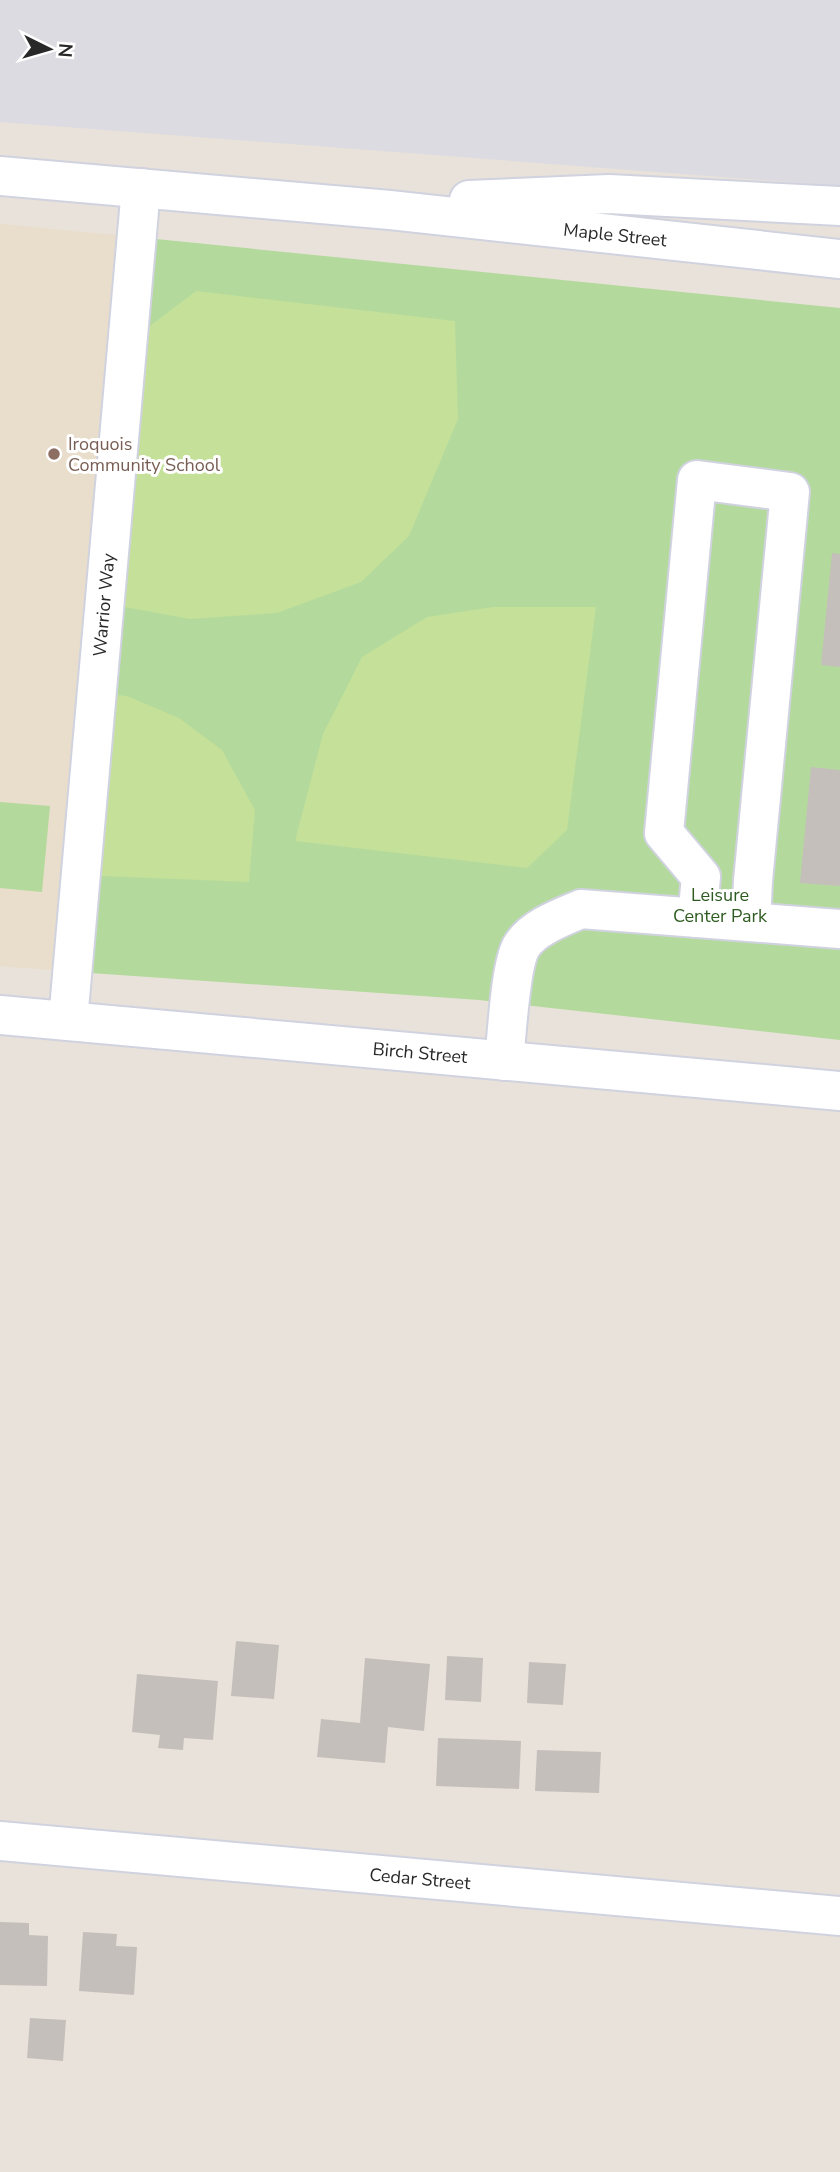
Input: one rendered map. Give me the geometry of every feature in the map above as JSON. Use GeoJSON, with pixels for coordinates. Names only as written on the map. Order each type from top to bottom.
{"type":"FeatureCollection","features":[{"type":"Feature","properties":{"kind":"street","name":"Maple Street"},"geometry":{"type":"LineString","coordinates":[[0,176],[390,210],[840,259]]}},
{"type":"Feature","properties":{"kind":"street","name":"Warrior Way"},"geometry":{"type":"LineString","coordinates":[[68,1021],[141,188]]}},
{"type":"Feature","properties":{"kind":"street","name":"Maple Street"},"geometry":{"type":"LineString","coordinates":[[390,210],[477,199],[609,194],[840,206]]}},
{"type":"Feature","properties":{"kind":"street"},"geometry":{"type":"LineString","coordinates":[[697,918],[701,877],[664,833],[697,480],[790,492],[751,922]]}},
{"type":"Feature","properties":{"kind":"street"},"geometry":{"type":"LineString","coordinates":[[504,1061],[514,970],[522,946],[547,923],[581,909],[840,929]]}},
{"type":"Feature","properties":{"kind":"street","name":"Birch Street"},"geometry":{"type":"LineString","coordinates":[[0,1015],[840,1091]]}},
{"type":"Feature","properties":{"kind":"street","name":"Cedar Street"},"geometry":{"type":"LineString","coordinates":[[0,1841],[840,1916]]}},
{"type":"Feature","properties":{"kind":"shaded area"},"geometry":{"type":"Polygon","coordinates":[[[0,0],[840,0],[840,186],[0,122],[0,0]]]}},
{"type":"Feature","properties":{"kind":"shaded area","name":"Iroquois Community School"},"geometry":{"type":"Polygon","coordinates":[[[0,224],[126,236],[62,971],[0,966],[0,224]]]}},
{"type":"Feature","properties":{"kind":"green space","name":"Leisure Center Park"},"geometry":{"type":"Polygon","coordinates":[[[126,236],[840,308],[840,1040],[479,1000],[62,971],[126,236]]]}},
{"type":"Feature","properties":{"kind":"green space"},"geometry":{"type":"Polygon","coordinates":[[[196,291],[455,321],[458,419],[409,536],[361,582],[277,613],[190,619],[119,606],[142,332],[196,291]]]}},
{"type":"Feature","properties":{"kind":"green space"},"geometry":{"type":"Polygon","coordinates":[[[493,607],[596,607],[567,830],[527,868],[295,841],[323,734],[362,657],[427,617],[493,607]]]}},
{"type":"Feature","properties":{"kind":"green space"},"geometry":{"type":"Polygon","coordinates":[[[88,692],[127,696],[179,718],[222,750],[255,810],[249,882],[102,876],[76,853],[88,692]]]}},
{"type":"Feature","properties":{"kind":"green space"},"geometry":{"type":"Polygon","coordinates":[[[0,802],[50,806],[42,892],[0,888],[0,802]]]}},
{"type":"Feature","properties":{"kind":"building"},"geometry":{"type":"Polygon","coordinates":[[[832,553],[840,554],[840,667],[821,665],[832,553]]]}},
{"type":"Feature","properties":{"kind":"building"},"geometry":{"type":"Polygon","coordinates":[[[811,767],[840,770],[840,886],[800,883],[811,767]]]}},
{"type":"Feature","properties":{"kind":"building"},"geometry":{"type":"Polygon","coordinates":[[[236,1641],[279,1645],[274,1699],[231,1696],[236,1641]]]}},
{"type":"Feature","properties":{"kind":"building"},"geometry":{"type":"Polygon","coordinates":[[[447,1656],[483,1658],[481,1702],[445,1700],[447,1656]]]}},
{"type":"Feature","properties":{"kind":"building"},"geometry":{"type":"Polygon","coordinates":[[[365,1658],[430,1664],[424,1731],[388,1727],[385,1763],[317,1757],[321,1719],[360,1723],[365,1658]]]}},
{"type":"Feature","properties":{"kind":"building"},"geometry":{"type":"Polygon","coordinates":[[[529,1662],[566,1664],[563,1705],[527,1703],[529,1662]]]}},
{"type":"Feature","properties":{"kind":"building"},"geometry":{"type":"Polygon","coordinates":[[[137,1674],[218,1681],[213,1740],[184,1738],[183,1750],[158,1748],[160,1735],[132,1732],[137,1674]]]}},
{"type":"Feature","properties":{"kind":"building"},"geometry":{"type":"Polygon","coordinates":[[[438,1738],[521,1741],[519,1789],[436,1786],[438,1738]]]}},
{"type":"Feature","properties":{"kind":"building"},"geometry":{"type":"Polygon","coordinates":[[[537,1750],[601,1752],[599,1793],[535,1791],[537,1750]]]}},
{"type":"Feature","properties":{"kind":"building"},"geometry":{"type":"Polygon","coordinates":[[[0,1922],[29,1923],[29,1935],[48,1936],[47,1986],[0,1985],[0,1922]]]}},
{"type":"Feature","properties":{"kind":"building"},"geometry":{"type":"Polygon","coordinates":[[[83,1932],[117,1934],[116,1946],[137,1947],[134,1995],[79,1991],[83,1932]]]}},
{"type":"Feature","properties":{"kind":"building"},"geometry":{"type":"Polygon","coordinates":[[[30,2018],[66,2020],[63,2061],[27,2058],[30,2018]]]}},
{"type":"Feature","properties":{"kind":"place","name":"Iroquois Community School"},"geometry":{"type":"Point","coordinates":[54,454]}}]}
